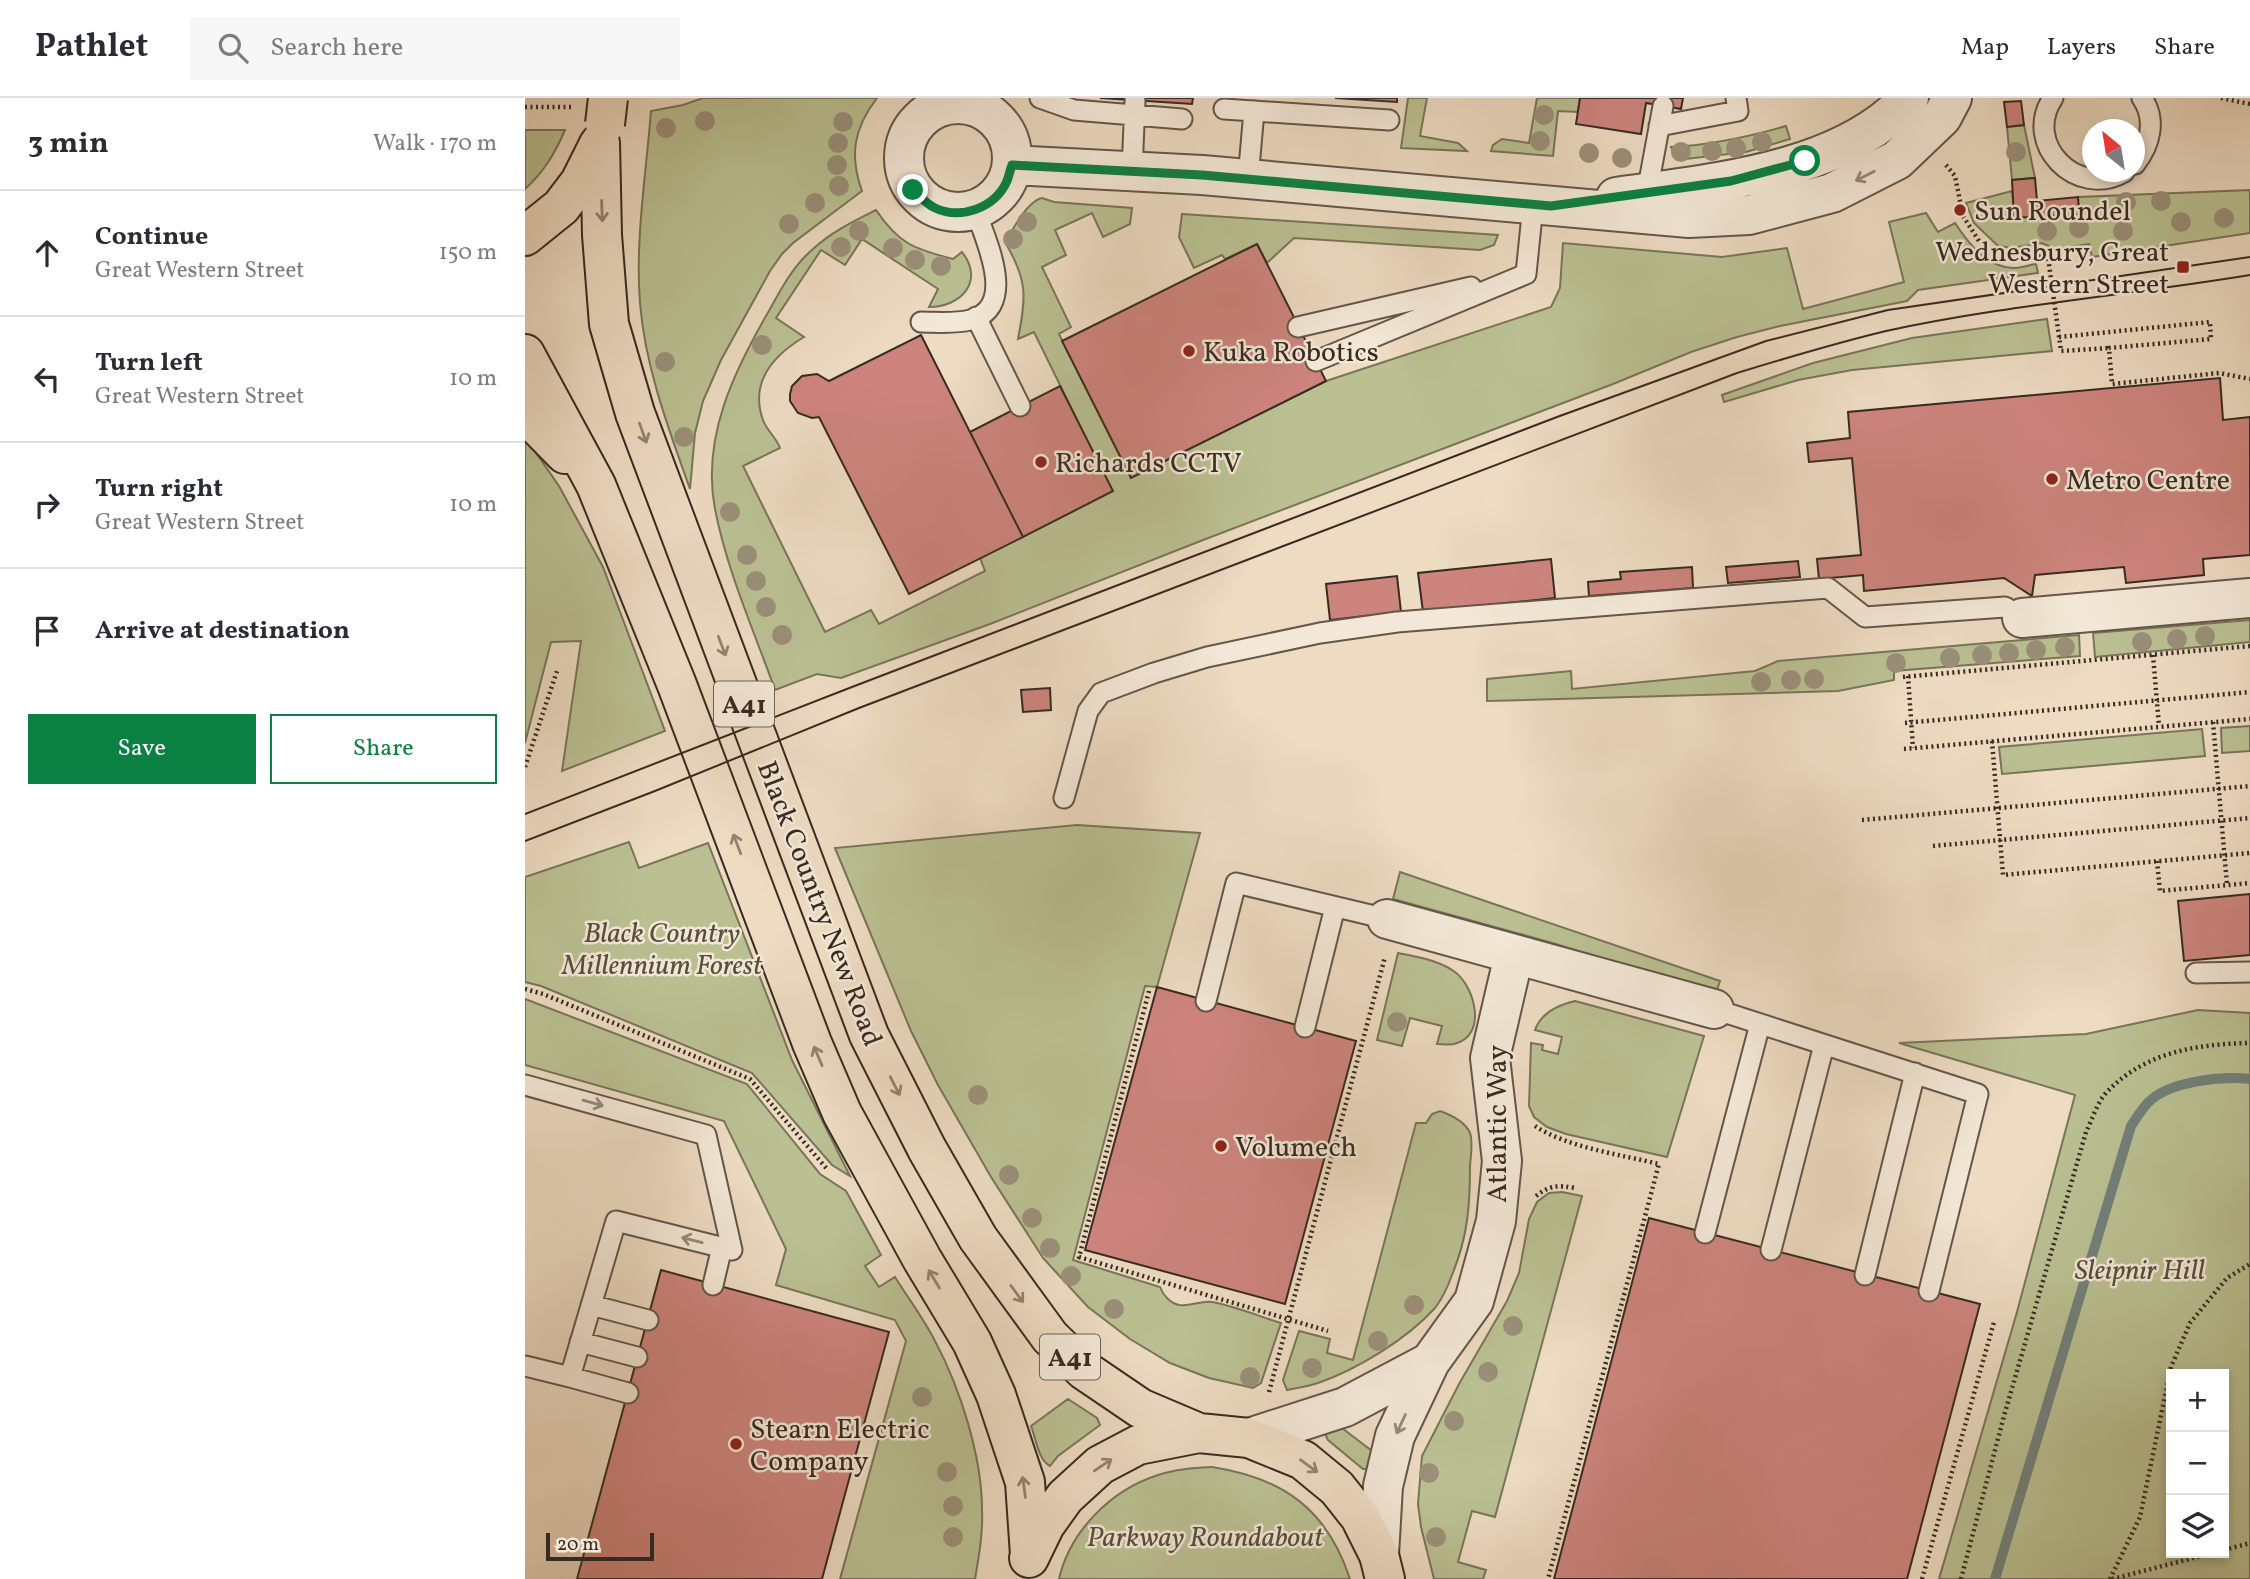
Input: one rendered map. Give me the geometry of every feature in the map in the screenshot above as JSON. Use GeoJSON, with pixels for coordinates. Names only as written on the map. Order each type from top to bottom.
{"type":"FeatureCollection","features":[{"type":"Feature","properties":{"kind":"highway"},"geometry":{"type":"LineString","coordinates":[[525,236],[561,207],[580,182],[596,118]]}},
{"type":"Feature","properties":{"kind":"highway","name":"Black Country New Road"},"geometry":{"type":"LineString","coordinates":[[596,118],[609,324],[635,413],[869,1035],[927,1149],[978,1238],[1050,1337],[1084,1370],[1140,1408],[1199,1433]]}},
{"type":"Feature","properties":{"kind":"highway","name":"Black Country New Road"},"geometry":{"type":"LineString","coordinates":[[525,354],[596,485],[677,685],[812,1043],[842,1113],[922,1259],[972,1342],[996,1395],[1025,1482],[1027,1567]]}},
{"type":"Feature","properties":{"kind":"highway"},"geometry":{"type":"LineString","coordinates":[[525,412],[596,485]]}},
{"type":"Feature","properties":{"kind":"highway","name":"A41"},"geometry":{"type":"LineString","coordinates":[[1027,1567],[1045,1525],[1065,1497],[1100,1465],[1138,1445],[1199,1433],[1249,1438],[1303,1460],[1337,1488],[1360,1517],[1382,1567]]}},
{"type":"Feature","properties":{"kind":"street"},"geometry":{"type":"LineString","coordinates":[[1012,165],[1248,179],[1542,206],[1645,204],[1805,161],[1867,135],[1896,113],[1909,98]]}},
{"type":"Feature","properties":{"kind":"street"},"geometry":{"type":"LineString","coordinates":[[1645,204],[1689,218],[1749,215],[1832,193],[1897,160],[1942,117],[1952,98]]}},
{"type":"Feature","properties":{"kind":"street"},"geometry":{"type":"LineString","coordinates":[[953,101],[988,113],[998,121],[1011,149],[1012,165],[1007,183],[995,198],[984,206],[957,213],[934,208],[913,190],[903,159],[906,142],[913,128],[924,116],[953,101]]}},
{"type":"Feature","properties":{"kind":"street"},"geometry":{"type":"LineString","coordinates":[[2022,618],[2250,598]]}},
{"type":"Feature","properties":{"kind":"street"},"geometry":{"type":"LineString","coordinates":[[1387,919],[1714,1009]]}},
{"type":"Feature","properties":{"kind":"street","name":"Atlantic Way"},"geometry":{"type":"LineString","coordinates":[[1382,1567],[1383,1486],[1395,1436],[1430,1362],[1474,1301],[1496,1221],[1502,1161],[1490,1058],[1514,955]]}},
{"type":"Feature","properties":{"kind":"street","name":"Atlantic Way"},"geometry":{"type":"LineString","coordinates":[[1249,1438],[1345,1407],[1430,1362]]}},
{"type":"Feature","properties":{"kind":"lane"},"geometry":{"type":"LineString","coordinates":[[1040,98],[1074,110],[1135,108],[1182,119]]}},
{"type":"Feature","properties":{"kind":"lane"},"geometry":{"type":"LineString","coordinates":[[1645,204],[1661,116],[1738,111],[1736,98]]}},
{"type":"Feature","properties":{"kind":"lane"},"geometry":{"type":"LineString","coordinates":[[2053,98],[2044,120],[2045,138],[2052,155],[2064,168],[2082,177]]}},
{"type":"Feature","properties":{"kind":"lane"},"geometry":{"type":"LineString","coordinates":[[2142,98],[2150,120],[2150,137],[2145,148]]}},
{"type":"Feature","properties":{"kind":"lane"},"geometry":{"type":"LineString","coordinates":[[1224,110],[1254,111],[1303,106],[1389,120]]}},
{"type":"Feature","properties":{"kind":"lane"},"geometry":{"type":"LineString","coordinates":[[1132,172],[1135,108]]}},
{"type":"Feature","properties":{"kind":"lane"},"geometry":{"type":"LineString","coordinates":[[1248,179],[1254,111]]}},
{"type":"Feature","properties":{"kind":"lane"},"geometry":{"type":"LineString","coordinates":[[1526,274],[1542,206]]}},
{"type":"Feature","properties":{"kind":"lane"},"geometry":{"type":"LineString","coordinates":[[921,322],[970,320],[984,313],[994,299],[997,279],[975,209]]}},
{"type":"Feature","properties":{"kind":"lane"},"geometry":{"type":"LineString","coordinates":[[1298,327],[1526,274]]}},
{"type":"Feature","properties":{"kind":"lane"},"geometry":{"type":"LineString","coordinates":[[1316,361],[1526,274]]}},
{"type":"Feature","properties":{"kind":"lane"},"geometry":{"type":"LineString","coordinates":[[976,317],[1020,406]]}},
{"type":"Feature","properties":{"kind":"lane"},"geometry":{"type":"LineString","coordinates":[[1064,798],[1088,711],[1101,693],[1206,657],[1308,635],[1397,622],[1828,588],[1865,617],[2005,607],[2022,618]]}},
{"type":"Feature","properties":{"kind":"lane"},"geometry":{"type":"LineString","coordinates":[[1206,1001],[1236,883],[1387,919]]}},
{"type":"Feature","properties":{"kind":"lane"},"geometry":{"type":"LineString","coordinates":[[1305,1027],[1335,907]]}},
{"type":"Feature","properties":{"kind":"lane"},"geometry":{"type":"LineString","coordinates":[[2196,974],[2250,972]]}},
{"type":"Feature","properties":{"kind":"lane"},"geometry":{"type":"LineString","coordinates":[[1714,1009],[1978,1094],[1929,1291]]}},
{"type":"Feature","properties":{"kind":"lane"},"geometry":{"type":"LineString","coordinates":[[1705,1233],[1760,1024]]}},
{"type":"Feature","properties":{"kind":"lane"},"geometry":{"type":"LineString","coordinates":[[1771,1250],[1824,1045]]}},
{"type":"Feature","properties":{"kind":"lane"},"geometry":{"type":"LineString","coordinates":[[1865,1275],[1915,1073]]}},
{"type":"Feature","properties":{"kind":"lane"},"geometry":{"type":"LineString","coordinates":[[526,1087],[706,1135],[732,1250],[616,1221],[570,1377]]}},
{"type":"Feature","properties":{"kind":"lane"},"geometry":{"type":"LineString","coordinates":[[713,1285],[722,1247]]}},
{"type":"Feature","properties":{"kind":"lane"},"geometry":{"type":"LineString","coordinates":[[591,1305],[647,1320]]}},
{"type":"Feature","properties":{"kind":"lane"},"geometry":{"type":"LineString","coordinates":[[580,1342],[638,1357]]}},
{"type":"Feature","properties":{"kind":"lane"},"geometry":{"type":"LineString","coordinates":[[525,1366],[628,1393]]}},
{"type":"Feature","properties":{"kind":"path"},"geometry":{"type":"LineString","coordinates":[[2221,98],[2250,104]]}},
{"type":"Feature","properties":{"kind":"path"},"geometry":{"type":"LineString","coordinates":[[525,107],[596,118]]}},
{"type":"Feature","properties":{"kind":"path"},"geometry":{"type":"LineString","coordinates":[[1922,138],[1955,176],[1962,216],[1979,241],[1999,254],[2048,257],[2059,337],[2061,351],[2211,339],[2210,322],[2059,337]]}},
{"type":"Feature","properties":{"kind":"path"},"geometry":{"type":"LineString","coordinates":[[2109,348],[2112,384],[2219,373],[2250,379]]}},
{"type":"Feature","properties":{"kind":"path"},"geometry":{"type":"LineString","coordinates":[[1913,748],[1908,723],[1906,677],[2250,646]]}},
{"type":"Feature","properties":{"kind":"path"},"geometry":{"type":"LineString","coordinates":[[2154,655],[2159,726]]}},
{"type":"Feature","properties":{"kind":"path"},"geometry":{"type":"LineString","coordinates":[[525,767],[557,671]]}},
{"type":"Feature","properties":{"kind":"path"},"geometry":{"type":"LineString","coordinates":[[1908,723],[2250,692]]}},
{"type":"Feature","properties":{"kind":"path"},"geometry":{"type":"LineString","coordinates":[[1904,749],[2250,719]]}},
{"type":"Feature","properties":{"kind":"path"},"geometry":{"type":"LineString","coordinates":[[2213,722],[2227,885]]}},
{"type":"Feature","properties":{"kind":"path"},"geometry":{"type":"LineString","coordinates":[[1992,741],[2003,875],[2250,853]]}},
{"type":"Feature","properties":{"kind":"path"},"geometry":{"type":"LineString","coordinates":[[1862,820],[2250,786]]}},
{"type":"Feature","properties":{"kind":"path"},"geometry":{"type":"LineString","coordinates":[[1933,846],[2250,818]]}},
{"type":"Feature","properties":{"kind":"path"},"geometry":{"type":"LineString","coordinates":[[2157,861],[2160,891],[2250,883]]}},
{"type":"Feature","properties":{"kind":"path"},"geometry":{"type":"LineString","coordinates":[[1267,1399],[1385,957]]}},
{"type":"Feature","properties":{"kind":"path"},"geometry":{"type":"LineString","coordinates":[[525,989],[750,1079],[829,1172]]}},
{"type":"Feature","properties":{"kind":"path"},"geometry":{"type":"LineString","coordinates":[[1149,991],[1079,1257],[1328,1331]]}},
{"type":"Feature","properties":{"kind":"path"},"geometry":{"type":"LineString","coordinates":[[1961,1579],[2004,1416],[2086,1132],[2104,1095],[2131,1071],[2163,1055],[2203,1045],[2250,1043]]}},
{"type":"Feature","properties":{"kind":"path"},"geometry":{"type":"LineString","coordinates":[[1530,1123],[1544,1132],[1572,1142],[1659,1164],[1548,1579]]}},
{"type":"Feature","properties":{"kind":"path"},"geometry":{"type":"LineString","coordinates":[[1532,1199],[1545,1188],[1556,1185],[1575,1188]]}},
{"type":"Feature","properties":{"kind":"path"},"geometry":{"type":"LineString","coordinates":[[2111,1579],[2140,1517],[2171,1367],[2190,1323],[2227,1278],[2250,1264]]}},
{"type":"Feature","properties":{"kind":"path"},"geometry":{"type":"LineString","coordinates":[[1922,1579],[1994,1322]]}},
{"type":"Feature","properties":{"kind":"path"},"geometry":{"type":"LineString","coordinates":[[2229,1549],[2250,1544]]}},
{"type":"Feature","properties":{"kind":"path"},"geometry":{"type":"LineString","coordinates":[[2111,1579],[2193,1558]]}},
{"type":"Feature","properties":{"kind":"green space"},"geometry":{"type":"Polygon","coordinates":[[[703,98],[877,98],[863,120],[856,142],[856,166],[862,191],[782,254],[721,360],[703,401],[695,433],[690,489],[659,398],[647,351],[640,303],[639,255],[651,111],[703,98]]]}},
{"type":"Feature","properties":{"kind":"green space"},"geometry":{"type":"Polygon","coordinates":[[[1408,98],[1427,98],[1420,136],[1458,143],[1467,151],[1401,148],[1408,98]]]}},
{"type":"Feature","properties":{"kind":"green space"},"geometry":{"type":"Polygon","coordinates":[[[1537,98],[1580,98],[1578,112],[1558,111],[1553,156],[1491,151],[1493,145],[1502,139],[1529,143],[1537,98]]]}},
{"type":"Feature","properties":{"kind":"green space"},"geometry":{"type":"Polygon","coordinates":[[[2024,125],[2035,178],[2012,180],[2007,127],[2024,125]]]}},
{"type":"Feature","properties":{"kind":"green space"},"geometry":{"type":"Polygon","coordinates":[[[1786,126],[1790,139],[1746,152],[1677,160],[1671,147],[1729,140],[1786,126]]]}},
{"type":"Feature","properties":{"kind":"green space"},"geometry":{"type":"Polygon","coordinates":[[[525,130],[565,130],[548,162],[525,189],[525,130]]]}},
{"type":"Feature","properties":{"kind":"green space"},"geometry":{"type":"Polygon","coordinates":[[[2250,190],[2250,233],[2092,257],[2089,244],[2055,249],[2042,243],[2012,248],[1998,246],[1974,223],[1966,203],[2012,191],[2015,218],[2079,214],[2078,197],[2250,190]]]}},
{"type":"Feature","properties":{"kind":"green space"},"geometry":{"type":"Polygon","coordinates":[[[1042,198],[1054,202],[1132,208],[1130,224],[1103,237],[1092,213],[1055,230],[1066,255],[1042,267],[1071,327],[1059,334],[1131,478],[1326,381],[1551,307],[1560,288],[1563,243],[1722,257],[1787,248],[1803,309],[1904,282],[1889,222],[1926,213],[1938,232],[1955,223],[1972,246],[1995,264],[2019,268],[2036,264],[2038,273],[1918,290],[1907,301],[1780,326],[1691,352],[990,624],[841,678],[817,674],[775,690],[720,532],[712,482],[713,456],[724,404],[745,355],[779,293],[806,255],[843,227],[876,210],[892,231],[909,244],[953,259],[962,252],[971,273],[970,282],[960,297],[941,306],[929,307],[938,289],[862,239],[845,265],[821,250],[776,318],[804,337],[774,361],[762,381],[759,393],[763,420],[780,448],[743,466],[825,632],[871,610],[879,624],[985,571],[980,558],[1112,491],[1034,332],[1018,339],[1024,301],[1022,280],[1006,244],[1026,210],[1042,198]]]}},
{"type":"Feature","properties":{"kind":"green space"},"geometry":{"type":"Polygon","coordinates":[[[1182,214],[1498,235],[1494,245],[1480,250],[1294,238],[1267,263],[1257,244],[1225,259],[1222,255],[1194,268],[1179,237],[1182,214]]]}},
{"type":"Feature","properties":{"kind":"green space"},"geometry":{"type":"Polygon","coordinates":[[[2047,319],[2052,351],[1852,370],[1798,380],[1724,402],[1722,395],[1813,363],[1912,338],[2047,319]]]}},
{"type":"Feature","properties":{"kind":"green space"},"geometry":{"type":"Polygon","coordinates":[[[525,437],[559,486],[603,567],[665,731],[562,771],[581,641],[551,642],[525,743],[525,437]]]}},
{"type":"Feature","properties":{"kind":"green space"},"geometry":{"type":"Polygon","coordinates":[[[2250,620],[2250,642],[2095,657],[2093,633],[2250,620]]]}},
{"type":"Feature","properties":{"kind":"green space"},"geometry":{"type":"Polygon","coordinates":[[[2079,635],[2080,656],[1894,671],[1894,680],[1838,691],[1487,701],[1487,679],[1571,671],[1572,689],[1755,671],[1778,661],[2079,635]]]}},
{"type":"Feature","properties":{"kind":"green space"},"geometry":{"type":"Polygon","coordinates":[[[2250,726],[2250,751],[2222,753],[2221,728],[2250,726]]]}},
{"type":"Feature","properties":{"kind":"green space"},"geometry":{"type":"Polygon","coordinates":[[[2202,729],[2205,756],[2002,774],[1999,747],[2202,729]]]}},
{"type":"Feature","properties":{"kind":"green space"},"geometry":{"type":"Polygon","coordinates":[[[1077,825],[1200,833],[1157,987],[1145,986],[1073,1260],[1160,1287],[1167,1298],[1179,1305],[1212,1302],[1281,1323],[1261,1383],[1253,1388],[1209,1378],[1170,1363],[1130,1339],[1088,1307],[1043,1258],[991,1177],[938,1085],[911,1031],[835,848],[1077,825]]]}},
{"type":"Feature","properties":{"kind":"green space","name":"Black Country Millennium Forest"},"geometry":{"type":"Polygon","coordinates":[[[629,842],[639,868],[708,843],[792,1060],[850,1176],[832,1165],[752,1073],[541,986],[525,982],[525,877],[629,842]]]}},
{"type":"Feature","properties":{"kind":"green space"},"geometry":{"type":"Polygon","coordinates":[[[1400,872],[1720,981],[1716,993],[1549,942],[1393,899],[1400,872]]]}},
{"type":"Feature","properties":{"kind":"green space"},"geometry":{"type":"Polygon","coordinates":[[[1398,953],[1442,965],[1462,979],[1468,988],[1475,1011],[1475,1022],[1465,1039],[1454,1044],[1437,1044],[1442,1026],[1410,1018],[1402,1046],[1377,1040],[1398,953]]]}},
{"type":"Feature","properties":{"kind":"green space"},"geometry":{"type":"Polygon","coordinates":[[[525,999],[747,1084],[820,1174],[846,1191],[881,1255],[865,1266],[879,1287],[895,1277],[931,1333],[961,1401],[974,1445],[981,1489],[982,1527],[975,1579],[840,1579],[906,1341],[895,1320],[776,1285],[786,1249],[724,1121],[525,1065],[525,999]]]}},
{"type":"Feature","properties":{"kind":"green space"},"geometry":{"type":"Polygon","coordinates":[[[1575,1001],[1704,1036],[1667,1157],[1566,1134],[1547,1127],[1534,1117],[1529,1106],[1531,1043],[1543,1045],[1542,1050],[1558,1054],[1562,1037],[1535,1030],[1541,1019],[1551,1011],[1575,1001]]]}},
{"type":"Feature","properties":{"kind":"green space","name":"Sleipnir Hill"},"geometry":{"type":"Polygon","coordinates":[[[2198,1010],[2250,1013],[2250,1579],[1939,1579],[2017,1312],[2075,1095],[1899,1043],[2086,1034],[2198,1010]]]}},
{"type":"Feature","properties":{"kind":"green space"},"geometry":{"type":"Polygon","coordinates":[[[1440,1111],[1465,1125],[1472,1144],[1465,1234],[1449,1284],[1442,1297],[1424,1320],[1381,1352],[1333,1377],[1287,1390],[1283,1380],[1299,1331],[1330,1339],[1327,1353],[1353,1360],[1416,1123],[1426,1123],[1432,1114],[1440,1111]]]}},
{"type":"Feature","properties":{"kind":"green space"},"geometry":{"type":"Polygon","coordinates":[[[1562,1192],[1582,1196],[1495,1517],[1472,1511],[1458,1562],[1486,1570],[1483,1579],[1434,1579],[1418,1504],[1422,1456],[1459,1384],[1507,1301],[1519,1273],[1529,1219],[1537,1202],[1549,1193],[1562,1192]]]}},
{"type":"Feature","properties":{"kind":"green space"},"geometry":{"type":"Polygon","coordinates":[[[1068,1399],[1097,1418],[1100,1425],[1058,1456],[1050,1466],[1040,1454],[1031,1426],[1068,1399]]]}},
{"type":"Feature","properties":{"kind":"green space"},"geometry":{"type":"Polygon","coordinates":[[[1338,1425],[1372,1451],[1369,1469],[1363,1469],[1328,1440],[1325,1434],[1327,1427],[1338,1425]]]}},
{"type":"Feature","properties":{"kind":"green space","name":"Parkway Roundabout"},"geometry":{"type":"Polygon","coordinates":[[[1212,1467],[1260,1479],[1299,1501],[1329,1534],[1350,1579],[1059,1579],[1064,1561],[1083,1529],[1109,1502],[1124,1491],[1158,1475],[1212,1467]]]}},
{"type":"Feature","properties":{"kind":"building"},"geometry":{"type":"Polygon","coordinates":[[[1100,98],[1193,98],[1192,104],[1100,98]]]}},
{"type":"Feature","properties":{"kind":"building"},"geometry":{"type":"Polygon","coordinates":[[[1335,98],[1397,98],[1397,102],[1335,98]]]}},
{"type":"Feature","properties":{"kind":"building"},"geometry":{"type":"Polygon","coordinates":[[[1580,98],[1683,98],[1681,109],[1646,103],[1641,134],[1576,124],[1580,98]]]}},
{"type":"Feature","properties":{"kind":"building"},"geometry":{"type":"Polygon","coordinates":[[[2021,101],[2024,125],[2007,127],[2004,102],[2021,101]]]}},
{"type":"Feature","properties":{"kind":"building"},"geometry":{"type":"Polygon","coordinates":[[[2035,178],[2037,201],[2078,197],[2079,214],[2014,218],[2012,180],[2035,178]]]}},
{"type":"Feature","properties":{"kind":"building","name":"Kuka Robotics"},"geometry":{"type":"Polygon","coordinates":[[[1257,244],[1326,381],[1131,478],[1062,341],[1257,244]]]}},
{"type":"Feature","properties":{"kind":"building"},"geometry":{"type":"Polygon","coordinates":[[[921,335],[1023,537],[909,594],[819,417],[812,418],[798,413],[790,401],[790,394],[792,386],[802,376],[817,374],[829,381],[921,335]]]}},
{"type":"Feature","properties":{"kind":"building","name":"Metro Centre"},"geometry":{"type":"Polygon","coordinates":[[[2220,378],[2223,420],[2250,417],[2250,555],[2203,559],[2204,575],[2126,583],[2124,567],[2035,575],[2032,596],[2004,578],[1864,591],[1863,575],[1819,579],[1817,559],[1861,555],[1852,458],[1809,462],[1807,443],[1850,438],[1848,412],[2220,378]]]}},
{"type":"Feature","properties":{"kind":"building","name":"Richards CCTV"},"geometry":{"type":"Polygon","coordinates":[[[1060,386],[1113,491],[1023,537],[970,432],[1060,386]]]}},
{"type":"Feature","properties":{"kind":"building"},"geometry":{"type":"Polygon","coordinates":[[[1551,559],[1555,598],[1423,612],[1418,573],[1551,559]]]}},
{"type":"Feature","properties":{"kind":"building"},"geometry":{"type":"Polygon","coordinates":[[[1798,561],[1800,577],[1728,583],[1726,567],[1798,561]]]}},
{"type":"Feature","properties":{"kind":"building"},"geometry":{"type":"Polygon","coordinates":[[[1692,567],[1693,588],[1589,596],[1588,582],[1621,579],[1620,572],[1692,567]]]}},
{"type":"Feature","properties":{"kind":"building"},"geometry":{"type":"Polygon","coordinates":[[[1397,576],[1401,612],[1330,620],[1326,584],[1397,576]]]}},
{"type":"Feature","properties":{"kind":"building"},"geometry":{"type":"Polygon","coordinates":[[[1050,688],[1051,710],[1023,712],[1021,690],[1050,688]]]}},
{"type":"Feature","properties":{"kind":"building"},"geometry":{"type":"Polygon","coordinates":[[[2250,894],[2250,955],[2184,961],[2178,901],[2250,894]]]}},
{"type":"Feature","properties":{"kind":"building","name":"Volumech"},"geometry":{"type":"Polygon","coordinates":[[[1157,987],[1356,1041],[1285,1304],[1085,1250],[1157,987]]]}},
{"type":"Feature","properties":{"kind":"building"},"geometry":{"type":"Polygon","coordinates":[[[1649,1218],[1980,1304],[1907,1579],[1554,1579],[1649,1218]]]}},
{"type":"Feature","properties":{"kind":"building","name":"Stearn Electric Company"},"geometry":{"type":"Polygon","coordinates":[[[661,1270],[889,1332],[822,1579],[577,1579],[661,1270]]]}},
{"type":"Feature","properties":{"kind":"waterway"},"geometry":{"type":"LineString","coordinates":[[1995,1579],[2131,1126],[2149,1102],[2173,1088],[2212,1079],[2250,1079]]}},
{"type":"Feature","properties":{"kind":"tram line"},"geometry":{"type":"LineString","coordinates":[[525,814],[1557,417],[1766,341],[1888,310],[2250,257]]}},
{"type":"Feature","properties":{"kind":"tram line"},"geometry":{"type":"LineString","coordinates":[[525,841],[859,708],[1737,373],[1886,331],[1931,322],[2250,275]]}},
{"type":"Feature","properties":{"kind":"place","name":"Sun Roundel"},"geometry":{"type":"Point","coordinates":[1960,210]}},
{"type":"Feature","properties":{"kind":"place","name":"Wednesbury, Great Western Street"},"geometry":{"type":"Point","coordinates":[2183,267]}},
{"type":"Feature","properties":{"kind":"place","name":"Kuka Robotics"},"geometry":{"type":"Point","coordinates":[1189,351]}},
{"type":"Feature","properties":{"kind":"place","name":"Richards CCTV"},"geometry":{"type":"Point","coordinates":[1041,462]}},
{"type":"Feature","properties":{"kind":"place","name":"Metro Centre"},"geometry":{"type":"Point","coordinates":[2052,479]}},
{"type":"Feature","properties":{"kind":"place","name":"Volumech"},"geometry":{"type":"Point","coordinates":[1221,1146]}},
{"type":"Feature","properties":{"kind":"place","name":"Stearn Electric Company"},"geometry":{"type":"Point","coordinates":[736,1444]}},
{"type":"Feature","properties":{"kind":"route"},"geometry":{"type":"LineString","coordinates":[[913,190],[934,208],[957,213],[970,211],[995,198],[1007,183],[1012,165],[1202,175],[1551,206],[1731,181],[1805,161]]}}]}
